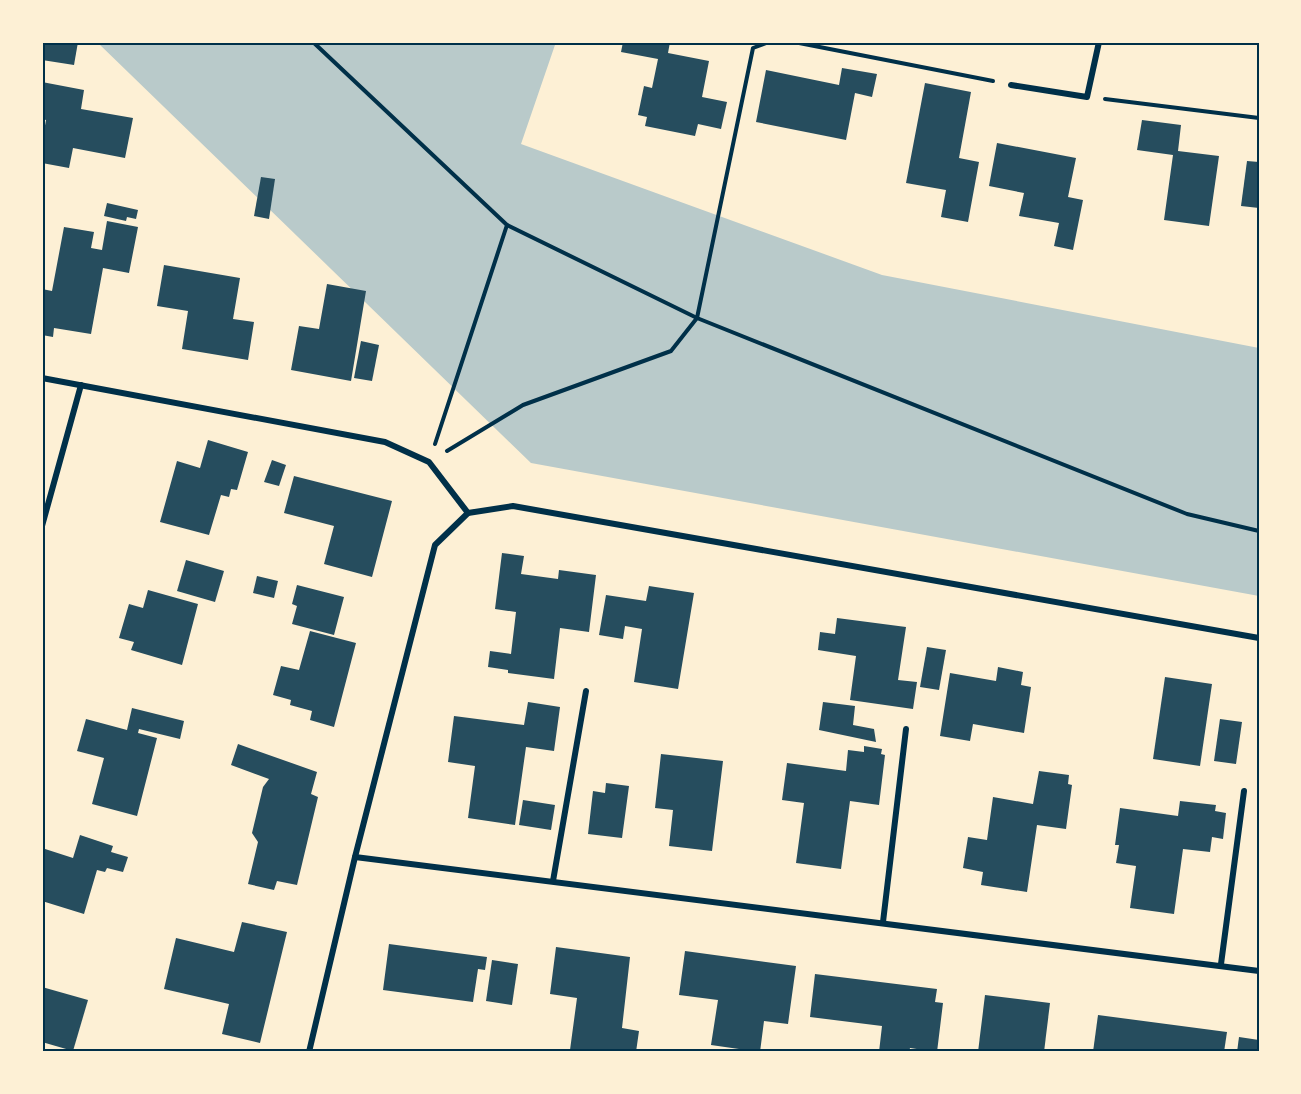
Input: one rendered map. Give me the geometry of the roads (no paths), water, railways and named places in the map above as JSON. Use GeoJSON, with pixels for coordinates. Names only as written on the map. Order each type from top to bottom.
{"type":"FeatureCollection","features":[{"type":"Feature","properties":{"kind":"street"},"geometry":{"type":"LineString","coordinates":[[1011,85],[1087,97],[1099,42]]}},
{"type":"Feature","properties":{"kind":"street"},"geometry":{"type":"LineString","coordinates":[[42,378],[385,442],[429,462],[468,513]]}},
{"type":"Feature","properties":{"kind":"street"},"geometry":{"type":"LineString","coordinates":[[42,526],[81,385]]}},
{"type":"Feature","properties":{"kind":"street"},"geometry":{"type":"LineString","coordinates":[[309,1052],[355,857],[435,546],[468,513],[513,506],[1259,638]]}},
{"type":"Feature","properties":{"kind":"street"},"geometry":{"type":"LineString","coordinates":[[553,881],[586,691]]}},
{"type":"Feature","properties":{"kind":"street"},"geometry":{"type":"LineString","coordinates":[[883,922],[906,729]]}},
{"type":"Feature","properties":{"kind":"street"},"geometry":{"type":"LineString","coordinates":[[1221,964],[1244,791]]}},
{"type":"Feature","properties":{"kind":"street"},"geometry":{"type":"LineString","coordinates":[[355,857],[1259,970]]}}]}
